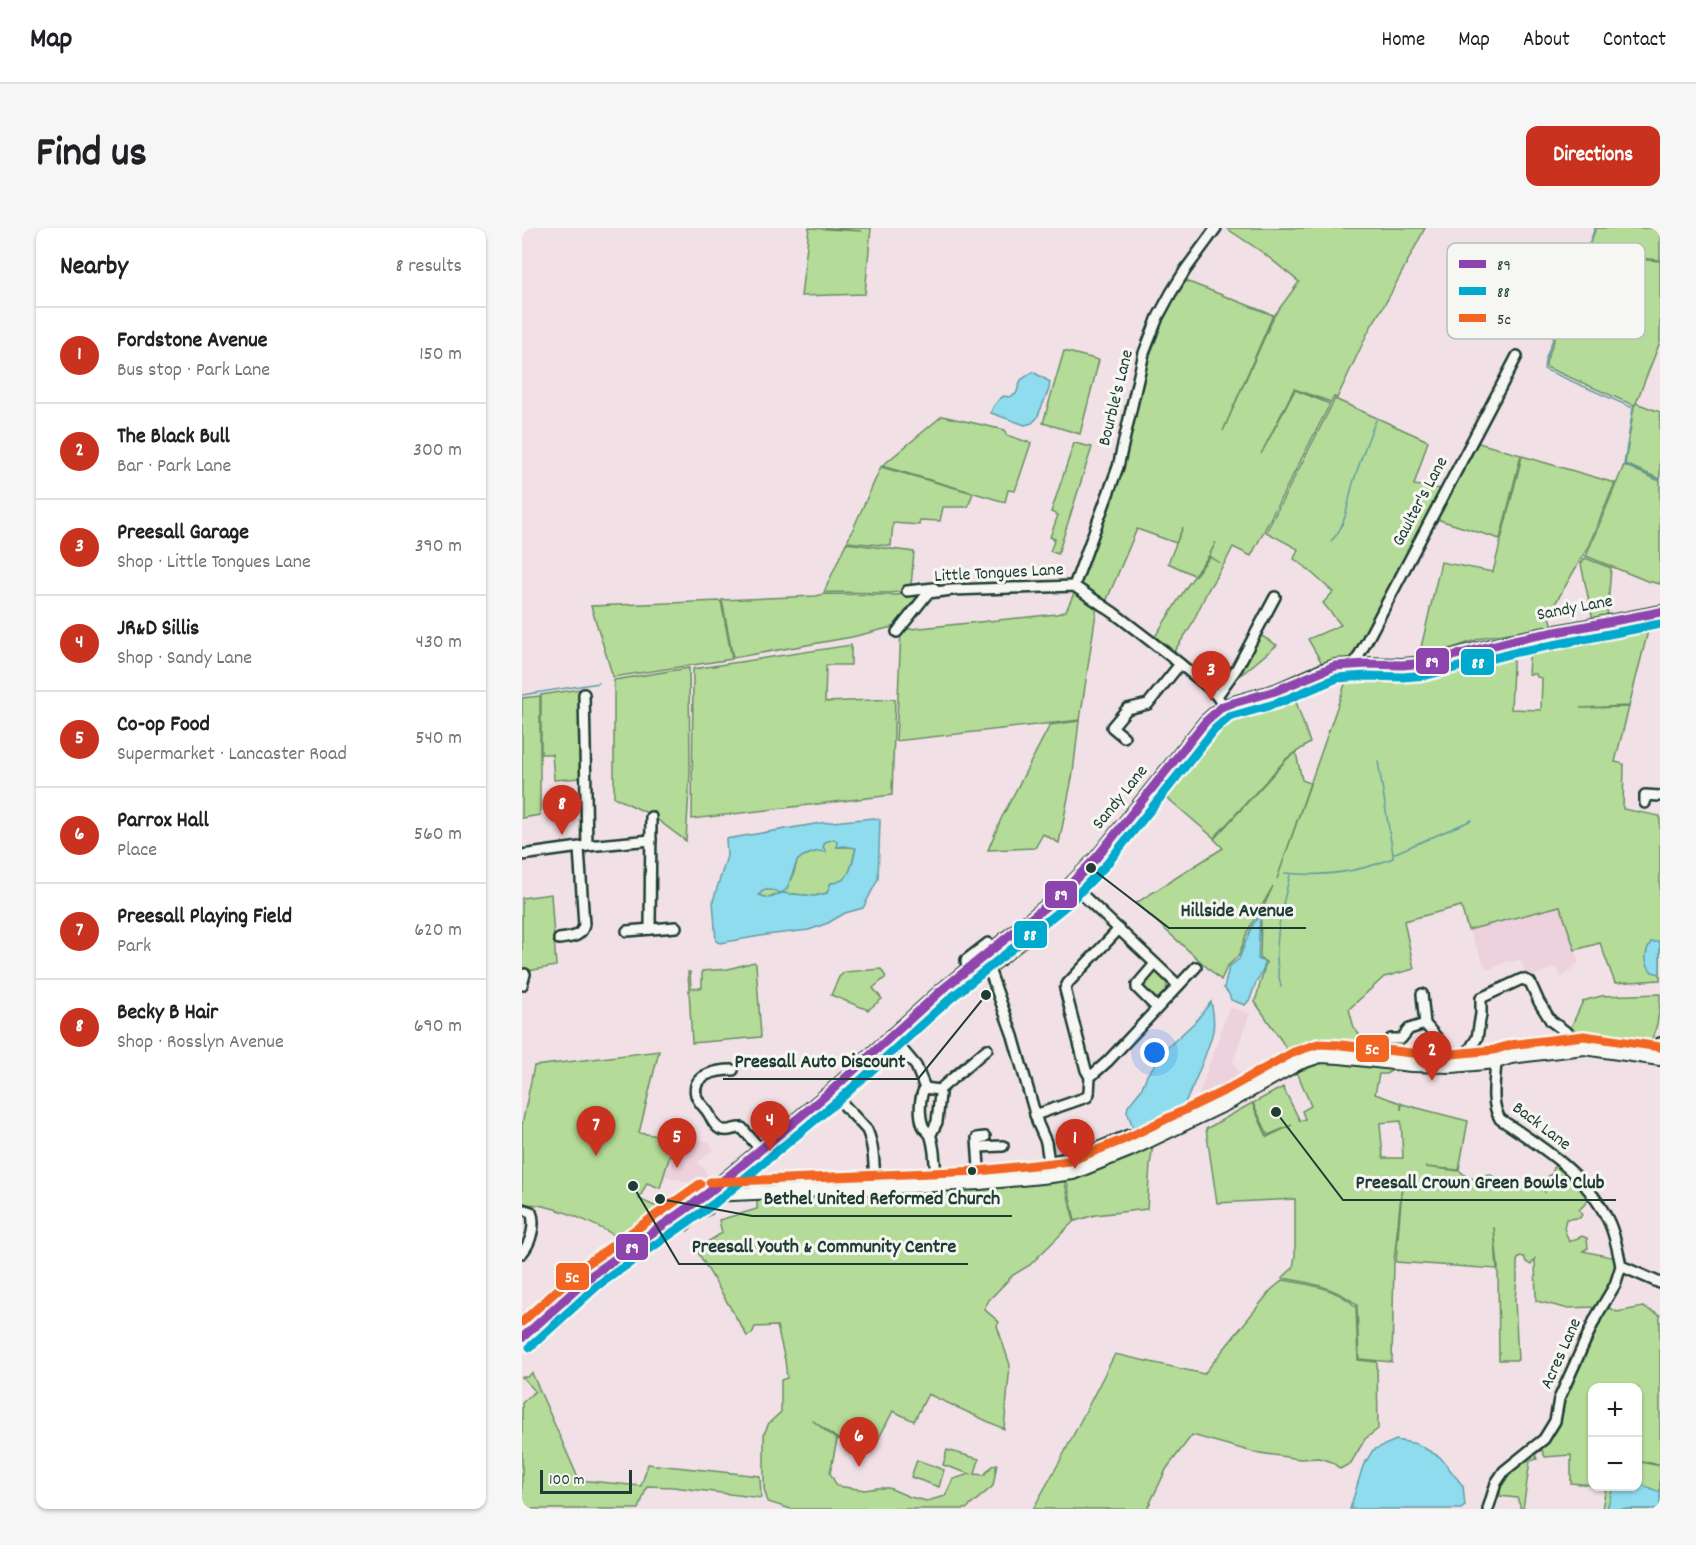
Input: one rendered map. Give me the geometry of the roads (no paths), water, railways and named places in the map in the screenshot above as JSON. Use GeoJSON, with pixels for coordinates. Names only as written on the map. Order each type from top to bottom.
{"type":"FeatureCollection","features":[{"type":"Feature","properties":{"kind":"main road","name":"Sandy Lane"},"geometry":{"type":"LineString","coordinates":[[522,1338],[591,1276],[707,1194],[831,1091],[890,1035],[967,969],[1075,888],[1220,701],[1275,691],[1335,666],[1425,663],[1489,645],[1655,613]]}},
{"type":"Feature","properties":{"kind":"main road"},"geometry":{"type":"LineString","coordinates":[[707,1194],[936,1186],[1051,1176],[1081,1170],[1130,1150],[1232,1101],[1299,1063],[1314,1058],[1330,1056],[1411,1065],[1455,1066],[1584,1048],[1658,1058]]}},
{"type":"Feature","properties":{"kind":"main road"},"geometry":{"type":"LineString","coordinates":[[723,1179],[732,1194]]}},
{"type":"Feature","properties":{"kind":"street","name":"Bourble's Lane"},"geometry":{"type":"LineString","coordinates":[[1074,586],[1118,467],[1144,353],[1158,317],[1186,269],[1216,228]]}},
{"type":"Feature","properties":{"kind":"street","name":"Gaulter's Lane"},"geometry":{"type":"LineString","coordinates":[[1354,664],[1517,356]]}},
{"type":"Feature","properties":{"kind":"street"},"geometry":{"type":"LineString","coordinates":[[907,591],[980,586],[999,589]]}},
{"type":"Feature","properties":{"kind":"street","name":"Little Tongues Lane"},"geometry":{"type":"LineString","coordinates":[[897,632],[928,593],[1074,586],[1140,632],[1180,664],[1220,701]]}},
{"type":"Feature","properties":{"kind":"street"},"geometry":{"type":"LineString","coordinates":[[1220,701],[1275,597]]}},
{"type":"Feature","properties":{"kind":"street"},"geometry":{"type":"LineString","coordinates":[[1124,737],[1112,727],[1127,709],[1148,704],[1180,664]]}},
{"type":"Feature","properties":{"kind":"street"},"geometry":{"type":"LineString","coordinates":[[559,939],[578,936],[584,925],[584,694]]}},
{"type":"Feature","properties":{"kind":"street"},"geometry":{"type":"LineString","coordinates":[[1644,803],[1645,795],[1660,796]]}},
{"type":"Feature","properties":{"kind":"street"},"geometry":{"type":"LineString","coordinates":[[650,929],[651,817]]}},
{"type":"Feature","properties":{"kind":"street"},"geometry":{"type":"LineString","coordinates":[[522,855],[651,840]]}},
{"type":"Feature","properties":{"kind":"street"},"geometry":{"type":"LineString","coordinates":[[1075,888],[1178,985]]}},
{"type":"Feature","properties":{"kind":"street","name":"Sandy Lane"},"geometry":{"type":"LineString","coordinates":[[988,969],[1035,930],[1075,888]]}},
{"type":"Feature","properties":{"kind":"street"},"geometry":{"type":"LineString","coordinates":[[627,931],[676,927]]}},
{"type":"Feature","properties":{"kind":"street"},"geometry":{"type":"LineString","coordinates":[[1035,1115],[1083,1100],[1089,1093],[1090,1077],[1086,1070],[1065,989],[1119,929]]}},
{"type":"Feature","properties":{"kind":"street"},"geometry":{"type":"LineString","coordinates":[[967,969],[966,960],[988,943],[996,947]]}},
{"type":"Feature","properties":{"kind":"street"},"geometry":{"type":"LineString","coordinates":[[981,958],[988,969],[1013,1036],[1035,1115],[1046,1143],[1051,1176]]}},
{"type":"Feature","properties":{"kind":"street"},"geometry":{"type":"LineString","coordinates":[[1155,964],[1137,988],[1157,1008]]}},
{"type":"Feature","properties":{"kind":"street"},"geometry":{"type":"LineString","coordinates":[[1090,1077],[1108,1061],[1196,967]]}},
{"type":"Feature","properties":{"kind":"street"},"geometry":{"type":"LineString","coordinates":[[522,985],[525,974]]}},
{"type":"Feature","properties":{"kind":"street"},"geometry":{"type":"LineString","coordinates":[[1422,994],[1425,1024],[1438,1039],[1455,1066],[1476,1038],[1481,1014],[1481,998],[1522,979],[1530,982],[1551,1021],[1584,1048]]}},
{"type":"Feature","properties":{"kind":"street"},"geometry":{"type":"LineString","coordinates":[[1391,1039],[1401,1039],[1409,1029],[1425,1024]]}},
{"type":"Feature","properties":{"kind":"street"},"geometry":{"type":"LineString","coordinates":[[890,1035],[916,1066],[925,1088],[922,1097],[923,1127],[931,1134]]}},
{"type":"Feature","properties":{"kind":"street"},"geometry":{"type":"LineString","coordinates":[[1658,1058],[1660,1043]]}},
{"type":"Feature","properties":{"kind":"street"},"geometry":{"type":"LineString","coordinates":[[925,1088],[939,1090],[987,1049]]}},
{"type":"Feature","properties":{"kind":"street","name":"Back Lane"},"geometry":{"type":"LineString","coordinates":[[1488,1060],[1497,1116],[1553,1154],[1592,1192],[1609,1221],[1617,1244],[1621,1266]]}},
{"type":"Feature","properties":{"kind":"street"},"geometry":{"type":"LineString","coordinates":[[733,1070],[719,1070],[706,1075],[697,1083],[695,1093],[700,1104],[719,1128],[728,1130],[742,1128],[760,1149]]}},
{"type":"Feature","properties":{"kind":"street"},"geometry":{"type":"LineString","coordinates":[[936,1186],[931,1134],[938,1122],[939,1090]]}},
{"type":"Feature","properties":{"kind":"street"},"geometry":{"type":"LineString","coordinates":[[831,1091],[867,1130],[873,1154],[875,1189]]}},
{"type":"Feature","properties":{"kind":"street"},"geometry":{"type":"LineString","coordinates":[[1049,1162],[1086,1153],[1129,1135]]}},
{"type":"Feature","properties":{"kind":"street"},"geometry":{"type":"LineString","coordinates":[[980,1183],[977,1138],[985,1137]]}},
{"type":"Feature","properties":{"kind":"street"},"geometry":{"type":"LineString","coordinates":[[978,1147],[1004,1146]]}},
{"type":"Feature","properties":{"kind":"street"},"geometry":{"type":"LineString","coordinates":[[522,1253],[528,1245],[534,1220],[531,1212],[524,1209]]}},
{"type":"Feature","properties":{"kind":"street"},"geometry":{"type":"LineString","coordinates":[[675,1217],[680,1224],[686,1225],[694,1216],[708,1209]]}},
{"type":"Feature","properties":{"kind":"street"},"geometry":{"type":"LineString","coordinates":[[1621,1266],[1660,1283]]}},
{"type":"Feature","properties":{"kind":"street","name":"Acres Lane"},"geometry":{"type":"LineString","coordinates":[[1488,1509],[1496,1483],[1504,1471],[1544,1439],[1555,1421],[1559,1399],[1596,1317],[1615,1285],[1621,1266]]}},
{"type":"Feature","properties":{"kind":"water"},"geometry":{"type":"Polygon","coordinates":[[[1033,372],[1050,382],[1037,418],[1032,423],[1025,425],[991,413],[1000,399],[1016,394],[1021,380],[1033,372]]]}},
{"type":"Feature","properties":{"kind":"water"},"geometry":{"type":"Polygon","coordinates":[[[874,818],[880,820],[878,879],[863,908],[845,913],[809,930],[720,943],[716,941],[713,901],[727,856],[726,839],[821,823],[874,818]],[[833,839],[825,842],[823,847],[826,852],[818,851],[803,856],[797,861],[787,889],[781,893],[815,896],[827,893],[831,883],[843,880],[847,876],[856,848],[837,847],[837,841],[833,839]],[[766,890],[759,895],[768,898],[781,893],[766,890]]]}},
{"type":"Feature","properties":{"kind":"water"},"geometry":{"type":"Polygon","coordinates":[[[1260,914],[1258,959],[1264,962],[1264,968],[1245,1005],[1231,1000],[1224,988],[1229,967],[1239,959],[1251,928],[1260,914]]]}},
{"type":"Feature","properties":{"kind":"water"},"geometry":{"type":"Polygon","coordinates":[[[1651,942],[1660,942],[1660,974],[1652,972],[1646,961],[1647,950],[1651,942]]]}},
{"type":"Feature","properties":{"kind":"water"},"geometry":{"type":"Polygon","coordinates":[[[1211,1002],[1214,1019],[1212,1036],[1189,1095],[1181,1108],[1158,1120],[1133,1128],[1127,1111],[1128,1106],[1141,1090],[1147,1075],[1168,1047],[1195,1022],[1211,1002]]]}},
{"type":"Feature","properties":{"kind":"water"},"geometry":{"type":"Polygon","coordinates":[[[1396,1440],[1417,1444],[1440,1457],[1463,1486],[1465,1506],[1461,1509],[1350,1509],[1363,1466],[1373,1450],[1396,1440]]]}},
{"type":"Feature","properties":{"kind":"water"},"geometry":{"type":"Polygon","coordinates":[[[1642,1485],[1660,1492],[1660,1509],[1607,1509],[1612,1491],[1642,1491],[1642,1485]]]}},
{"type":"Feature","properties":{"kind":"waterway"},"geometry":{"type":"LineString","coordinates":[[1589,243],[1595,228]]}},
{"type":"Feature","properties":{"kind":"waterway"},"geometry":{"type":"LineString","coordinates":[[1553,339],[1544,369],[1633,408],[1624,464],[1660,480]]}},
{"type":"Feature","properties":{"kind":"waterway"},"geometry":{"type":"LineString","coordinates":[[1331,541],[1343,522],[1353,483],[1376,420]]}},
{"type":"Feature","properties":{"kind":"waterway"},"geometry":{"type":"LineString","coordinates":[[522,695],[599,683]]}},
{"type":"Feature","properties":{"kind":"waterway"},"geometry":{"type":"LineString","coordinates":[[1378,761],[1393,854]]}},
{"type":"Feature","properties":{"kind":"waterway"},"geometry":{"type":"LineString","coordinates":[[1285,873],[1326,874],[1367,867],[1393,858],[1393,854],[1472,820]]}},
{"type":"Feature","properties":{"kind":"waterway"},"geometry":{"type":"LineString","coordinates":[[1281,986],[1277,945],[1290,875]]}},
{"type":"Feature","properties":{"kind":"place","name":"Preesall Garage"},"geometry":{"type":"Point","coordinates":[1211,701]}},
{"type":"Feature","properties":{"kind":"place","name":"Becky B Hair"},"geometry":{"type":"Point","coordinates":[562,835]}},
{"type":"Feature","properties":{"kind":"place","name":"Hillside Avenue"},"geometry":{"type":"Point","coordinates":[1091,868]}},
{"type":"Feature","properties":{"kind":"place","name":"Preesall Auto Discount"},"geometry":{"type":"Point","coordinates":[986,995]}},
{"type":"Feature","properties":{"kind":"place","name":"The Black Bull"},"geometry":{"type":"Point","coordinates":[1432,1081]}},
{"type":"Feature","properties":{"kind":"place","name":"Preesall Crown Green Bowls Club"},"geometry":{"type":"Point","coordinates":[1276,1112]}},
{"type":"Feature","properties":{"kind":"place","name":"JR&D Sillis"},"geometry":{"type":"Point","coordinates":[770,1151]}},
{"type":"Feature","properties":{"kind":"place","name":"Preesall Playing Field"},"geometry":{"type":"Point","coordinates":[596,1156]}},
{"type":"Feature","properties":{"kind":"place","name":"Co-op Food"},"geometry":{"type":"Point","coordinates":[677,1168]}},
{"type":"Feature","properties":{"kind":"place","name":"Fordstone Avenue"},"geometry":{"type":"Point","coordinates":[1075,1169]}},
{"type":"Feature","properties":{"kind":"place","name":"Preesall Youth & Community Centre"},"geometry":{"type":"Point","coordinates":[633,1186]}},
{"type":"Feature","properties":{"kind":"place","name":"Bethel United Reformed Church"},"geometry":{"type":"Point","coordinates":[660,1199]}},
{"type":"Feature","properties":{"kind":"place","name":"Parrox Hall"},"geometry":{"type":"Point","coordinates":[859,1467]}}]}
